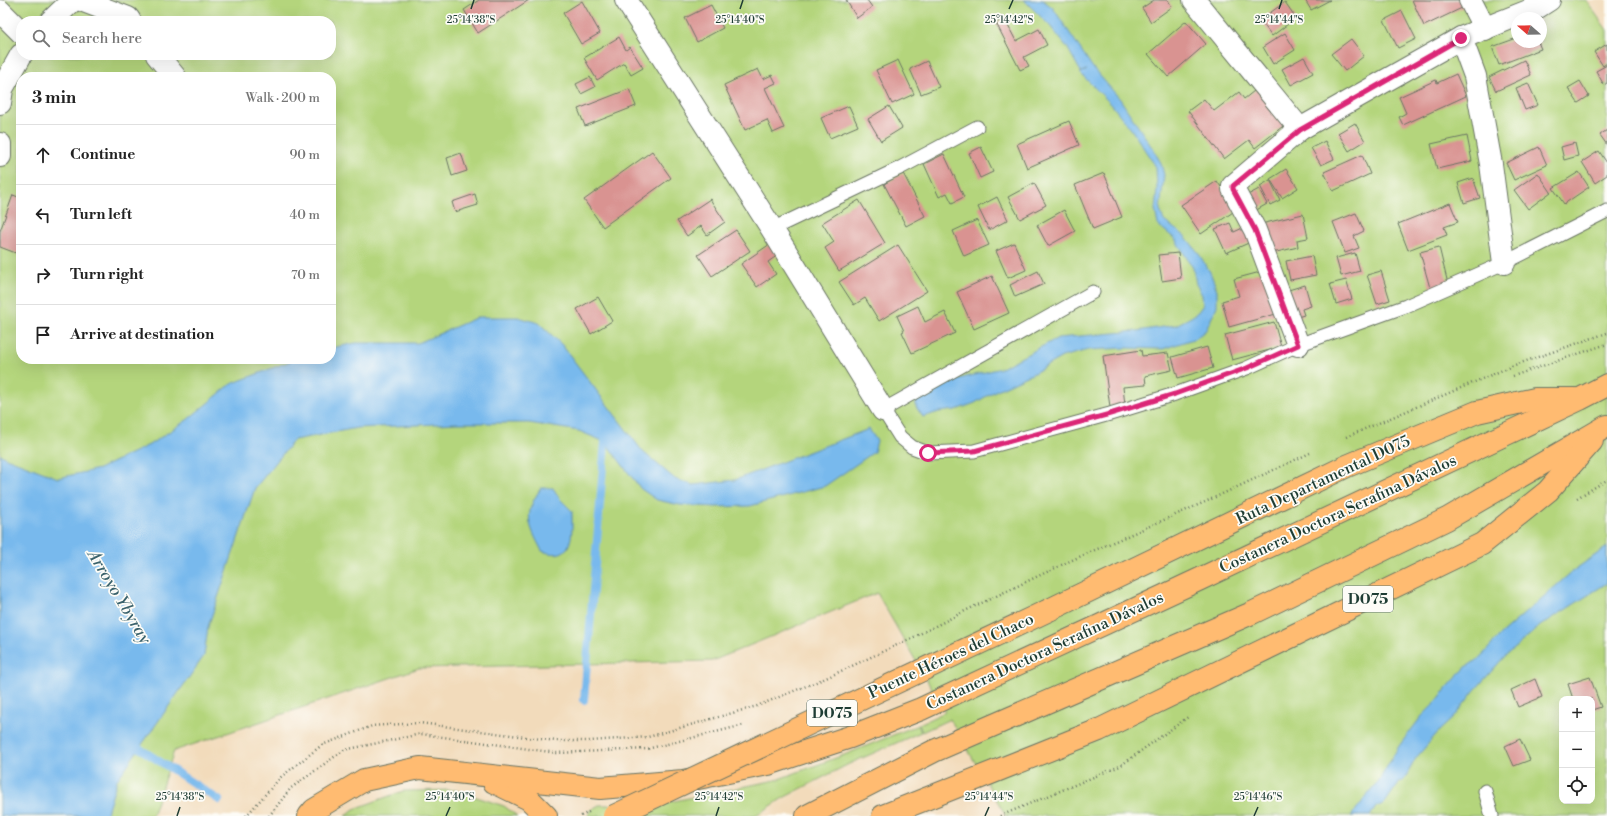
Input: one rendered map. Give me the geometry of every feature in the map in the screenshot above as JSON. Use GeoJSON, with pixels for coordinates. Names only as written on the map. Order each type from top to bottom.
{"type":"FeatureCollection","features":[{"type":"Feature","properties":{"kind":"highway","name":"Ruta Departamental D075"},"geometry":{"type":"LineString","coordinates":[[1049,610],[1347,466],[1477,412],[1535,399],[1580,399],[1607,385]]}},
{"type":"Feature","properties":{"kind":"highway","name":"Costanera Doctora Serafina Dávalos"},"geometry":{"type":"LineString","coordinates":[[308,816],[314,810],[364,780],[420,768],[600,788],[682,781],[768,764],[850,737],[921,709],[1170,594],[1580,399]]}},
{"type":"Feature","properties":{"kind":"highway","name":"D075"},"geometry":{"type":"LineString","coordinates":[[884,816],[1098,730],[1482,544],[1548,491],[1607,425]]}},
{"type":"Feature","properties":{"kind":"highway"},"geometry":{"type":"LineString","coordinates":[[807,816],[934,752],[1252,613],[1447,519],[1607,425]]}},
{"type":"Feature","properties":{"kind":"highway","name":"Puente Héroes del Chaco"},"geometry":{"type":"LineString","coordinates":[[614,816],[1049,610]]}},
{"type":"Feature","properties":{"kind":"highway","name":"Costanera Doctora Serafina Dávalos"},"geometry":{"type":"LineString","coordinates":[[478,774],[529,799],[546,816]]}},
{"type":"Feature","properties":{"kind":"street"},"geometry":{"type":"LineString","coordinates":[[56,16],[74,0]]}},
{"type":"Feature","properties":{"kind":"street"},"geometry":{"type":"LineString","coordinates":[[81,0],[123,16]]}},
{"type":"Feature","properties":{"kind":"street"},"geometry":{"type":"LineString","coordinates":[[626,0],[772,229],[883,410]]}},
{"type":"Feature","properties":{"kind":"street"},"geometry":{"type":"LineString","coordinates":[[1194,0],[1300,130]]}},
{"type":"Feature","properties":{"kind":"street"},"geometry":{"type":"LineString","coordinates":[[1470,0],[1485,29]]}},
{"type":"Feature","properties":{"kind":"street"},"geometry":{"type":"LineString","coordinates":[[1298,345],[1255,230],[1233,189],[1233,186],[1300,130],[1461,38],[1538,7],[1550,0]]}},
{"type":"Feature","properties":{"kind":"street"},"geometry":{"type":"LineString","coordinates":[[0,11],[16,27]]}},
{"type":"Feature","properties":{"kind":"street"},"geometry":{"type":"LineString","coordinates":[[1461,38],[1475,76],[1491,164],[1504,263]]}},
{"type":"Feature","properties":{"kind":"street"},"geometry":{"type":"LineString","coordinates":[[0,103],[2,89],[19,60]]}},
{"type":"Feature","properties":{"kind":"street"},"geometry":{"type":"LineString","coordinates":[[162,60],[172,72]]}},
{"type":"Feature","properties":{"kind":"street"},"geometry":{"type":"LineString","coordinates":[[0,144],[0,156]]}},
{"type":"Feature","properties":{"kind":"lane"},"geometry":{"type":"LineString","coordinates":[[772,229],[900,168],[977,127]]}},
{"type":"Feature","properties":{"kind":"lane"},"geometry":{"type":"LineString","coordinates":[[1093,292],[883,410],[900,437],[912,447],[928,453],[974,451],[1110,414],[1175,394],[1247,368],[1298,345],[1406,306],[1504,263],[1607,211]]}},
{"type":"Feature","properties":{"kind":"lane"},"geometry":{"type":"LineString","coordinates":[[1485,791],[1492,816]]}},
{"type":"Feature","properties":{"kind":"path"},"geometry":{"type":"LineString","coordinates":[[1510,377],[1607,344]]}},
{"type":"Feature","properties":{"kind":"path"},"geometry":{"type":"LineString","coordinates":[[246,816],[281,777],[322,745],[372,726],[420,723],[556,741],[589,741],[648,737],[757,706],[826,678],[1072,560]]}},
{"type":"Feature","properties":{"kind":"path"},"geometry":{"type":"LineString","coordinates":[[269,816],[291,788],[344,750],[421,734],[557,753],[648,749],[751,723]]}},
{"type":"Feature","properties":{"kind":"green space"},"geometry":{"type":"Polygon","coordinates":[[[0,0],[1586,0],[1607,30],[1607,816],[1006,816],[950,719],[922,732],[919,724],[945,712],[877,593],[712,661],[419,668],[174,751],[152,816],[0,816],[0,0]]]}},
{"type":"Feature","properties":{"kind":"green space"},"geometry":{"type":"Polygon","coordinates":[[[918,725],[921,732],[849,764],[783,798],[756,816],[588,816],[590,810],[599,805],[633,805],[674,801],[776,780],[844,755],[918,725]]]}},
{"type":"Feature","properties":{"kind":"green space"},"geometry":{"type":"Polygon","coordinates":[[[455,790],[504,806],[517,816],[345,816],[354,809],[403,791],[455,790]]]}},
{"type":"Feature","properties":{"kind":"water"},"geometry":{"type":"Polygon","coordinates":[[[1024,0],[1043,0],[1053,8],[1093,68],[1120,99],[1153,149],[1161,163],[1164,175],[1160,210],[1164,221],[1185,236],[1197,251],[1210,272],[1217,290],[1217,306],[1206,330],[1196,338],[1163,349],[1127,348],[1088,350],[1062,357],[1034,373],[995,391],[975,403],[956,410],[939,412],[923,417],[916,407],[916,396],[939,384],[1001,368],[1058,338],[1137,331],[1176,325],[1197,313],[1203,305],[1202,295],[1196,284],[1193,268],[1175,239],[1158,225],[1155,210],[1157,189],[1156,167],[1131,129],[1111,104],[1080,73],[1087,70],[1081,72],[1067,47],[1050,26],[1024,0]]]}},
{"type":"Feature","properties":{"kind":"water","name":"Arroyo Ybyray"},"geometry":{"type":"Polygon","coordinates":[[[478,317],[518,317],[539,323],[562,345],[643,452],[675,479],[693,485],[735,480],[869,429],[877,441],[874,452],[825,486],[750,506],[715,507],[680,505],[657,500],[641,489],[605,442],[579,431],[529,423],[457,423],[357,428],[294,440],[255,488],[208,627],[204,656],[117,780],[106,816],[0,816],[0,454],[6,458],[58,478],[99,469],[149,445],[187,420],[231,384],[283,364],[336,364],[336,347],[356,343],[418,343],[478,317]]]}},
{"type":"Feature","properties":{"kind":"water"},"geometry":{"type":"Polygon","coordinates":[[[541,488],[553,488],[560,499],[572,511],[572,528],[569,544],[561,553],[553,554],[542,551],[533,534],[530,513],[535,497],[541,488]]]}},
{"type":"Feature","properties":{"kind":"water"},"geometry":{"type":"Polygon","coordinates":[[[1607,547],[1607,583],[1540,626],[1505,656],[1474,691],[1454,717],[1439,731],[1416,758],[1404,780],[1398,784],[1385,803],[1376,807],[1370,816],[1351,816],[1378,782],[1399,746],[1421,717],[1466,667],[1480,658],[1501,634],[1574,570],[1607,547]]]}},
{"type":"Feature","properties":{"kind":"building"},"geometry":{"type":"Polygon","coordinates":[[[479,0],[529,0],[478,33],[464,10],[479,0]]]}},
{"type":"Feature","properties":{"kind":"building"},"geometry":{"type":"Polygon","coordinates":[[[846,0],[867,0],[872,7],[857,18],[846,0]]]}},
{"type":"Feature","properties":{"kind":"building"},"geometry":{"type":"Polygon","coordinates":[[[1154,0],[1168,0],[1172,7],[1151,22],[1142,8],[1154,0]]]}},
{"type":"Feature","properties":{"kind":"building"},"geometry":{"type":"Polygon","coordinates":[[[1305,0],[1330,0],[1311,10],[1305,0]]]}},
{"type":"Feature","properties":{"kind":"building"},"geometry":{"type":"Polygon","coordinates":[[[1412,0],[1461,0],[1464,7],[1424,26],[1412,0]]]}},
{"type":"Feature","properties":{"kind":"building"},"geometry":{"type":"Polygon","coordinates":[[[582,1],[600,33],[581,44],[563,13],[582,1]]]}},
{"type":"Feature","properties":{"kind":"building"},"geometry":{"type":"Polygon","coordinates":[[[1285,2],[1296,18],[1272,36],[1260,20],[1285,2]]]}},
{"type":"Feature","properties":{"kind":"building"},"geometry":{"type":"Polygon","coordinates":[[[711,5],[723,28],[697,42],[685,18],[711,5]]]}},
{"type":"Feature","properties":{"kind":"building"},"geometry":{"type":"Polygon","coordinates":[[[1402,11],[1416,39],[1398,48],[1384,20],[1402,11]]]}},
{"type":"Feature","properties":{"kind":"building"},"geometry":{"type":"Polygon","coordinates":[[[1004,18],[1016,41],[1039,29],[1047,45],[1024,57],[1029,66],[1020,70],[996,23],[1004,18]]]}},
{"type":"Feature","properties":{"kind":"building"},"geometry":{"type":"Polygon","coordinates":[[[1186,21],[1206,44],[1168,77],[1148,54],[1186,21]]]}},
{"type":"Feature","properties":{"kind":"building"},"geometry":{"type":"Polygon","coordinates":[[[1285,33],[1295,50],[1273,64],[1263,47],[1285,33]]]}},
{"type":"Feature","properties":{"kind":"building"},"geometry":{"type":"Polygon","coordinates":[[[619,37],[626,50],[630,47],[643,68],[631,75],[624,63],[597,80],[584,58],[619,37]]]}},
{"type":"Feature","properties":{"kind":"building"},"geometry":{"type":"Polygon","coordinates":[[[1351,39],[1364,56],[1345,71],[1331,54],[1351,39]]]}},
{"type":"Feature","properties":{"kind":"building"},"geometry":{"type":"Polygon","coordinates":[[[1511,40],[1511,48],[1541,49],[1499,65],[1492,47],[1511,40]]]}},
{"type":"Feature","properties":{"kind":"building"},"geometry":{"type":"Polygon","coordinates":[[[1607,44],[1607,63],[1603,66],[1594,52],[1607,44]]]}},
{"type":"Feature","properties":{"kind":"building"},"geometry":{"type":"Polygon","coordinates":[[[1304,57],[1313,73],[1291,85],[1282,69],[1304,57]]]}},
{"type":"Feature","properties":{"kind":"building"},"geometry":{"type":"Polygon","coordinates":[[[898,60],[914,94],[892,104],[876,70],[898,60]]]}},
{"type":"Feature","properties":{"kind":"building"},"geometry":{"type":"Polygon","coordinates":[[[1524,60],[1531,75],[1496,91],[1489,77],[1524,60]]]}},
{"type":"Feature","properties":{"kind":"building"},"geometry":{"type":"Polygon","coordinates":[[[927,61],[939,87],[921,94],[910,69],[927,61]]]}},
{"type":"Feature","properties":{"kind":"building"},"geometry":{"type":"Polygon","coordinates":[[[1607,65],[1607,83],[1604,85],[1596,71],[1607,65]]]}},
{"type":"Feature","properties":{"kind":"building"},"geometry":{"type":"Polygon","coordinates":[[[758,69],[763,79],[772,75],[776,83],[765,88],[784,128],[773,133],[767,120],[745,130],[724,85],[758,69]]]}},
{"type":"Feature","properties":{"kind":"building"},"geometry":{"type":"Polygon","coordinates":[[[1456,74],[1466,96],[1403,125],[1399,117],[1406,113],[1399,97],[1436,80],[1437,83],[1456,74]]]}},
{"type":"Feature","properties":{"kind":"building"},"geometry":{"type":"Polygon","coordinates":[[[590,77],[595,87],[581,94],[576,84],[590,77]]]}},
{"type":"Feature","properties":{"kind":"building"},"geometry":{"type":"Polygon","coordinates":[[[1580,81],[1589,96],[1578,103],[1568,88],[1580,81]]]}},
{"type":"Feature","properties":{"kind":"building"},"geometry":{"type":"Polygon","coordinates":[[[1528,83],[1538,105],[1525,110],[1516,88],[1528,83]]]}},
{"type":"Feature","properties":{"kind":"building"},"geometry":{"type":"Polygon","coordinates":[[[1259,87],[1287,123],[1255,148],[1249,140],[1224,159],[1188,111],[1204,99],[1214,111],[1239,92],[1244,99],[1259,87]]]}},
{"type":"Feature","properties":{"kind":"building"},"geometry":{"type":"Polygon","coordinates":[[[629,89],[636,106],[585,126],[578,109],[629,89]]]}},
{"type":"Feature","properties":{"kind":"building"},"geometry":{"type":"Polygon","coordinates":[[[849,106],[858,126],[830,138],[821,118],[849,106]]]}},
{"type":"Feature","properties":{"kind":"building"},"geometry":{"type":"Polygon","coordinates":[[[889,106],[902,128],[881,141],[868,119],[889,106]]]}},
{"type":"Feature","properties":{"kind":"building"},"geometry":{"type":"Polygon","coordinates":[[[1069,121],[1079,145],[1027,168],[1017,144],[1069,121]]]}},
{"type":"Feature","properties":{"kind":"building"},"geometry":{"type":"Polygon","coordinates":[[[1355,123],[1365,141],[1349,151],[1338,133],[1355,123]]]}},
{"type":"Feature","properties":{"kind":"building"},"geometry":{"type":"Polygon","coordinates":[[[1607,130],[1607,145],[1600,135],[1607,130]]]}},
{"type":"Feature","properties":{"kind":"building"},"geometry":{"type":"Polygon","coordinates":[[[1467,136],[1472,161],[1437,169],[1431,144],[1467,136]]]}},
{"type":"Feature","properties":{"kind":"building"},"geometry":{"type":"Polygon","coordinates":[[[1325,141],[1334,159],[1321,165],[1311,148],[1325,141]]]}},
{"type":"Feature","properties":{"kind":"building"},"geometry":{"type":"Polygon","coordinates":[[[1575,143],[1578,156],[1564,160],[1561,147],[1575,143]]]}},
{"type":"Feature","properties":{"kind":"building"},"geometry":{"type":"Polygon","coordinates":[[[981,147],[993,172],[980,178],[969,153],[981,147]]]}},
{"type":"Feature","properties":{"kind":"building"},"geometry":{"type":"Polygon","coordinates":[[[1539,147],[1547,165],[1514,180],[1506,163],[1539,147]]]}},
{"type":"Feature","properties":{"kind":"building"},"geometry":{"type":"Polygon","coordinates":[[[652,151],[671,178],[603,227],[584,200],[652,151]]]}},
{"type":"Feature","properties":{"kind":"building"},"geometry":{"type":"Polygon","coordinates":[[[1599,151],[1607,163],[1607,175],[1595,183],[1582,162],[1599,151]]]}},
{"type":"Feature","properties":{"kind":"building"},"geometry":{"type":"Polygon","coordinates":[[[461,153],[467,171],[452,176],[447,158],[461,153]]]}},
{"type":"Feature","properties":{"kind":"building"},"geometry":{"type":"Polygon","coordinates":[[[944,154],[964,197],[952,203],[947,193],[939,197],[924,164],[944,154]]]}},
{"type":"Feature","properties":{"kind":"building"},"geometry":{"type":"Polygon","coordinates":[[[1362,155],[1370,174],[1333,191],[1324,172],[1362,155]]]}},
{"type":"Feature","properties":{"kind":"building"},"geometry":{"type":"Polygon","coordinates":[[[1286,169],[1298,188],[1282,198],[1270,179],[1286,169]]]}},
{"type":"Feature","properties":{"kind":"building"},"geometry":{"type":"Polygon","coordinates":[[[1579,172],[1589,187],[1564,204],[1553,188],[1579,172]]]}},
{"type":"Feature","properties":{"kind":"building"},"geometry":{"type":"Polygon","coordinates":[[[903,173],[925,216],[906,226],[884,184],[903,173]]]}},
{"type":"Feature","properties":{"kind":"building"},"geometry":{"type":"Polygon","coordinates":[[[1104,173],[1122,217],[1093,229],[1075,185],[1104,173]]]}},
{"type":"Feature","properties":{"kind":"building"},"geometry":{"type":"Polygon","coordinates":[[[1538,173],[1551,192],[1528,209],[1514,190],[1538,173]]]}},
{"type":"Feature","properties":{"kind":"building"},"geometry":{"type":"Polygon","coordinates":[[[1473,178],[1480,198],[1464,203],[1458,183],[1473,178]]]}},
{"type":"Feature","properties":{"kind":"building"},"geometry":{"type":"Polygon","coordinates":[[[1270,180],[1280,200],[1270,205],[1260,186],[1270,180]]]}},
{"type":"Feature","properties":{"kind":"building"},"geometry":{"type":"Polygon","coordinates":[[[1217,181],[1236,210],[1201,234],[1181,205],[1217,181]]]}},
{"type":"Feature","properties":{"kind":"building"},"geometry":{"type":"Polygon","coordinates":[[[1034,183],[1046,205],[1020,219],[1008,197],[1034,183]]]}},
{"type":"Feature","properties":{"kind":"building"},"geometry":{"type":"Polygon","coordinates":[[[1259,189],[1267,204],[1253,212],[1244,197],[1259,189]]]}},
{"type":"Feature","properties":{"kind":"building"},"geometry":{"type":"Polygon","coordinates":[[[475,194],[478,205],[455,212],[452,202],[475,194]]]}},
{"type":"Feature","properties":{"kind":"building"},"geometry":{"type":"Polygon","coordinates":[[[13,195],[16,196],[16,253],[0,247],[0,231],[13,195]]]}},
{"type":"Feature","properties":{"kind":"building"},"geometry":{"type":"Polygon","coordinates":[[[997,197],[1008,220],[989,230],[978,207],[997,197]]]}},
{"type":"Feature","properties":{"kind":"building"},"geometry":{"type":"Polygon","coordinates":[[[710,199],[725,222],[707,235],[701,226],[687,236],[677,221],[710,199]]]}},
{"type":"Feature","properties":{"kind":"building"},"geometry":{"type":"Polygon","coordinates":[[[859,200],[885,243],[839,271],[825,248],[834,242],[822,223],[859,200]]]}},
{"type":"Feature","properties":{"kind":"building"},"geometry":{"type":"Polygon","coordinates":[[[1450,203],[1458,222],[1444,227],[1447,235],[1408,250],[1398,224],[1450,203]]]}},
{"type":"Feature","properties":{"kind":"building"},"geometry":{"type":"Polygon","coordinates":[[[1064,210],[1075,231],[1048,246],[1037,225],[1064,210]]]}},
{"type":"Feature","properties":{"kind":"building"},"geometry":{"type":"Polygon","coordinates":[[[1356,213],[1364,231],[1354,236],[1359,248],[1345,253],[1333,222],[1356,213]]]}},
{"type":"Feature","properties":{"kind":"building"},"geometry":{"type":"Polygon","coordinates":[[[1303,214],[1308,238],[1297,240],[1298,247],[1268,254],[1261,224],[1303,214]]]}},
{"type":"Feature","properties":{"kind":"building"},"geometry":{"type":"Polygon","coordinates":[[[977,220],[989,245],[964,256],[953,231],[977,220]]]}},
{"type":"Feature","properties":{"kind":"building"},"geometry":{"type":"Polygon","coordinates":[[[1230,223],[1234,232],[1247,226],[1253,241],[1226,253],[1215,229],[1230,223]]]}},
{"type":"Feature","properties":{"kind":"building"},"geometry":{"type":"Polygon","coordinates":[[[736,230],[750,251],[712,276],[698,255],[736,230]]]}},
{"type":"Feature","properties":{"kind":"building"},"geometry":{"type":"Polygon","coordinates":[[[1014,243],[1026,270],[1008,278],[996,251],[1014,243]]]}},
{"type":"Feature","properties":{"kind":"building"},"geometry":{"type":"Polygon","coordinates":[[[770,244],[778,255],[768,262],[776,274],[757,287],[741,264],[770,244]]]}},
{"type":"Feature","properties":{"kind":"building"},"geometry":{"type":"Polygon","coordinates":[[[898,245],[927,291],[879,321],[865,298],[854,305],[839,282],[898,245]]]}},
{"type":"Feature","properties":{"kind":"building"},"geometry":{"type":"Polygon","coordinates":[[[1439,247],[1448,284],[1430,288],[1420,252],[1439,247]]]}},
{"type":"Feature","properties":{"kind":"building"},"geometry":{"type":"Polygon","coordinates":[[[1178,253],[1181,278],[1162,281],[1158,255],[1178,253]]]}},
{"type":"Feature","properties":{"kind":"building"},"geometry":{"type":"Polygon","coordinates":[[[1355,253],[1360,271],[1341,276],[1336,258],[1355,253]]]}},
{"type":"Feature","properties":{"kind":"building"},"geometry":{"type":"Polygon","coordinates":[[[1312,256],[1316,275],[1290,280],[1286,261],[1312,256]]]}},
{"type":"Feature","properties":{"kind":"building"},"geometry":{"type":"Polygon","coordinates":[[[1038,271],[1044,284],[1015,297],[1010,285],[1038,271]]]}},
{"type":"Feature","properties":{"kind":"building"},"geometry":{"type":"Polygon","coordinates":[[[1264,271],[1276,314],[1229,327],[1222,301],[1239,296],[1234,279],[1264,271]]]}},
{"type":"Feature","properties":{"kind":"building"},"geometry":{"type":"Polygon","coordinates":[[[1381,271],[1390,300],[1377,304],[1367,275],[1381,271]]]}},
{"type":"Feature","properties":{"kind":"building"},"geometry":{"type":"Polygon","coordinates":[[[992,276],[1009,313],[974,329],[957,292],[992,276]]]}},
{"type":"Feature","properties":{"kind":"building"},"geometry":{"type":"Polygon","coordinates":[[[1346,280],[1352,299],[1336,304],[1330,284],[1346,280]]]}},
{"type":"Feature","properties":{"kind":"building"},"geometry":{"type":"Polygon","coordinates":[[[1305,285],[1311,306],[1302,309],[1304,315],[1294,318],[1285,291],[1305,285]]]}},
{"type":"Feature","properties":{"kind":"building"},"geometry":{"type":"Polygon","coordinates":[[[598,297],[612,321],[591,334],[577,309],[598,297]]]}},
{"type":"Feature","properties":{"kind":"building"},"geometry":{"type":"Polygon","coordinates":[[[918,306],[925,322],[945,312],[955,333],[912,353],[902,332],[904,331],[897,316],[918,306]]]}},
{"type":"Feature","properties":{"kind":"building"},"geometry":{"type":"Polygon","coordinates":[[[1274,322],[1281,347],[1232,360],[1225,335],[1274,322]]]}},
{"type":"Feature","properties":{"kind":"building"},"geometry":{"type":"Polygon","coordinates":[[[1207,347],[1213,368],[1178,378],[1172,357],[1207,347]]]}},
{"type":"Feature","properties":{"kind":"building"},"geometry":{"type":"Polygon","coordinates":[[[1141,350],[1142,356],[1168,353],[1172,370],[1145,376],[1146,385],[1123,387],[1125,405],[1110,407],[1103,356],[1141,350]]]}},
{"type":"Feature","properties":{"kind":"building"},"geometry":{"type":"Polygon","coordinates":[[[1590,677],[1601,707],[1595,709],[1595,696],[1572,696],[1568,684],[1590,677]]]}},
{"type":"Feature","properties":{"kind":"building"},"geometry":{"type":"Polygon","coordinates":[[[1535,679],[1542,697],[1518,707],[1511,690],[1535,679]]]}},
{"type":"Feature","properties":{"kind":"building"},"geometry":{"type":"Polygon","coordinates":[[[1520,739],[1530,760],[1514,766],[1505,746],[1520,739]]]}},
{"type":"Feature","properties":{"kind":"waterway"},"geometry":{"type":"LineString","coordinates":[[584,700],[605,442]]}},
{"type":"Feature","properties":{"kind":"waterway"},"geometry":{"type":"LineString","coordinates":[[139,748],[219,800]]}},
{"type":"Feature","properties":{"kind":"route"},"geometry":{"type":"LineString","coordinates":[[928,453],[945,454],[974,451],[1110,414],[1175,394],[1247,368],[1298,345],[1255,230],[1233,189],[1233,186],[1300,130],[1461,38]]}}]}
